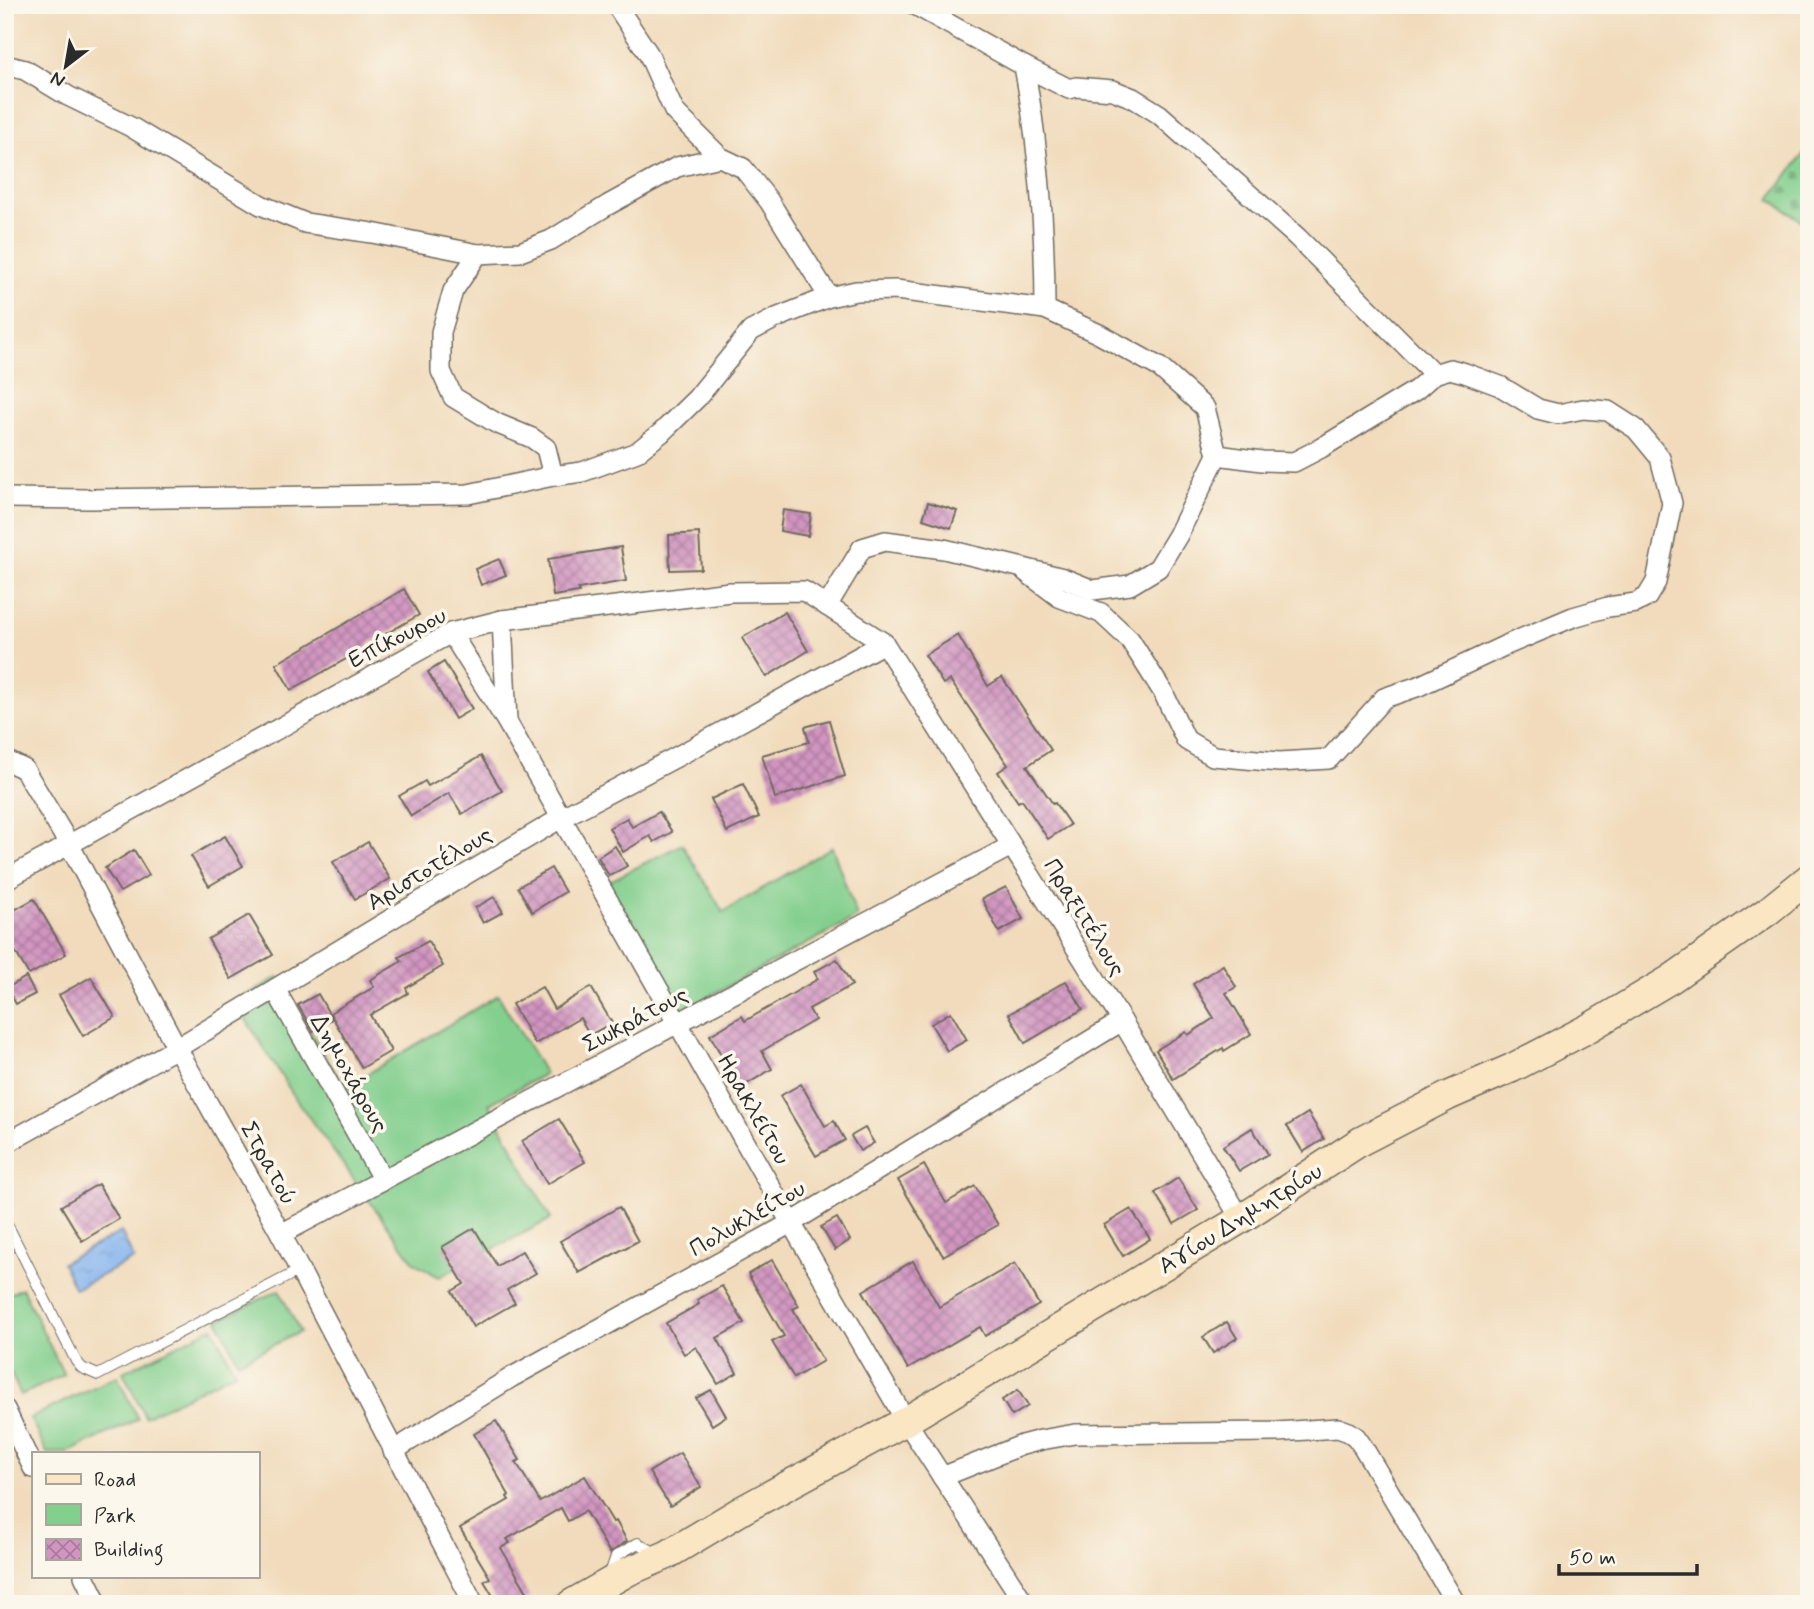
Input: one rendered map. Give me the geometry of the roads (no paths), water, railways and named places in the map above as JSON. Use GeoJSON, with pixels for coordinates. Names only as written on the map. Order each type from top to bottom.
{"type":"FeatureCollection","features":[{"type":"Feature","properties":{"kind":"street"},"geometry":{"type":"LineString","coordinates":[[616,5],[648,53],[674,111],[720,157],[743,168],[769,201],[830,297]]}},
{"type":"Feature","properties":{"kind":"street"},"geometry":{"type":"LineString","coordinates":[[915,5],[1069,89],[1076,87],[1112,90],[1133,98],[1159,114],[1297,237],[1434,374]]}},
{"type":"Feature","properties":{"kind":"street"},"geometry":{"type":"LineString","coordinates":[[5,65],[25,70],[68,96],[131,127],[261,205],[305,223],[478,254],[520,251],[551,240],[677,167],[720,157]]}},
{"type":"Feature","properties":{"kind":"street"},"geometry":{"type":"LineString","coordinates":[[1024,66],[1040,173],[1045,247],[1045,309]]}},
{"type":"Feature","properties":{"kind":"street"},"geometry":{"type":"LineString","coordinates":[[478,254],[453,291],[441,332],[441,371],[453,397],[496,423],[532,438],[545,448],[553,476]]}},
{"type":"Feature","properties":{"kind":"street"},"geometry":{"type":"LineString","coordinates":[[5,498],[468,494],[582,472],[637,452],[661,433],[697,398],[751,331],[830,297],[856,291],[896,290],[1045,309],[1099,334],[1159,368],[1205,408],[1217,455],[1178,535],[1158,568],[1129,585],[1093,590],[1063,578],[1019,566],[944,549],[885,541],[862,548],[827,606]]}},
{"type":"Feature","properties":{"kind":"street"},"geometry":{"type":"LineString","coordinates":[[1019,566],[1059,597],[1101,613],[1130,640],[1163,692],[1186,740],[1213,756],[1279,762],[1329,759],[1384,698],[1419,686],[1573,617],[1608,607],[1636,603],[1647,597],[1656,582],[1672,503],[1660,458],[1636,429],[1608,411],[1583,409],[1558,414],[1538,408],[1500,386],[1450,369],[1434,374],[1416,390],[1294,463],[1217,455]]}},
{"type":"Feature","properties":{"kind":"street","name":"Επίκουρου"},"geometry":{"type":"LineString","coordinates":[[5,880],[451,633],[502,620],[730,593],[804,591],[884,643]]}},
{"type":"Feature","properties":{"kind":"street"},"geometry":{"type":"LineString","coordinates":[[502,620],[507,722]]}},
{"type":"Feature","properties":{"kind":"street","name":"Ηρακλείτου"},"geometry":{"type":"LineString","coordinates":[[451,633],[507,722],[790,1223],[906,1421],[1025,1604]]}},
{"type":"Feature","properties":{"kind":"street","name":"Αριστοτέλους"},"geometry":{"type":"LineString","coordinates":[[5,1144],[177,1048],[561,818],[884,643]]}},
{"type":"Feature","properties":{"kind":"street","name":"Πραξιτέλους"},"geometry":{"type":"LineString","coordinates":[[884,643],[1122,1021],[1241,1219]]}},
{"type":"Feature","properties":{"kind":"street","name":"Στρατού"},"geometry":{"type":"LineString","coordinates":[[5,760],[24,769],[69,844],[177,1048],[281,1234],[474,1604]]}},
{"type":"Feature","properties":{"kind":"street","name":"Σωκράτους"},"geometry":{"type":"LineString","coordinates":[[281,1234],[1011,846]]}},
{"type":"Feature","properties":{"kind":"street","name":"Αγίου Δημητρίου"},"geometry":{"type":"LineString","coordinates":[[571,1604],[638,1586],[665,1556],[744,1509],[906,1421],[1241,1219],[1361,1141],[1587,1029],[1671,979],[1768,911],[1809,878]]}},
{"type":"Feature","properties":{"kind":"street","name":"Δημοχάρους"},"geometry":{"type":"LineString","coordinates":[[275,989],[383,1180]]}},
{"type":"Feature","properties":{"kind":"street","name":"Πολυκλείτου"},"geometry":{"type":"LineString","coordinates":[[393,1451],[512,1377],[790,1223],[1122,1021]]}},
{"type":"Feature","properties":{"kind":"street"},"geometry":{"type":"LineString","coordinates":[[5,1409],[32,1466]]}},
{"type":"Feature","properties":{"kind":"street"},"geometry":{"type":"LineString","coordinates":[[942,1476],[1041,1440],[1075,1434],[1277,1432],[1338,1428],[1356,1437],[1363,1447],[1456,1604]]}},
{"type":"Feature","properties":{"kind":"street"},"geometry":{"type":"LineString","coordinates":[[85,1578],[98,1604]]}},
{"type":"Feature","properties":{"kind":"lane"},"geometry":{"type":"LineString","coordinates":[[5,1220],[76,1361],[82,1368],[98,1376],[300,1270]]}},
{"type":"Feature","properties":{"kind":"water"},"geometry":{"type":"Polygon","coordinates":[[[121,1232],[134,1259],[75,1289],[62,1263],[121,1232]]]}}]}
